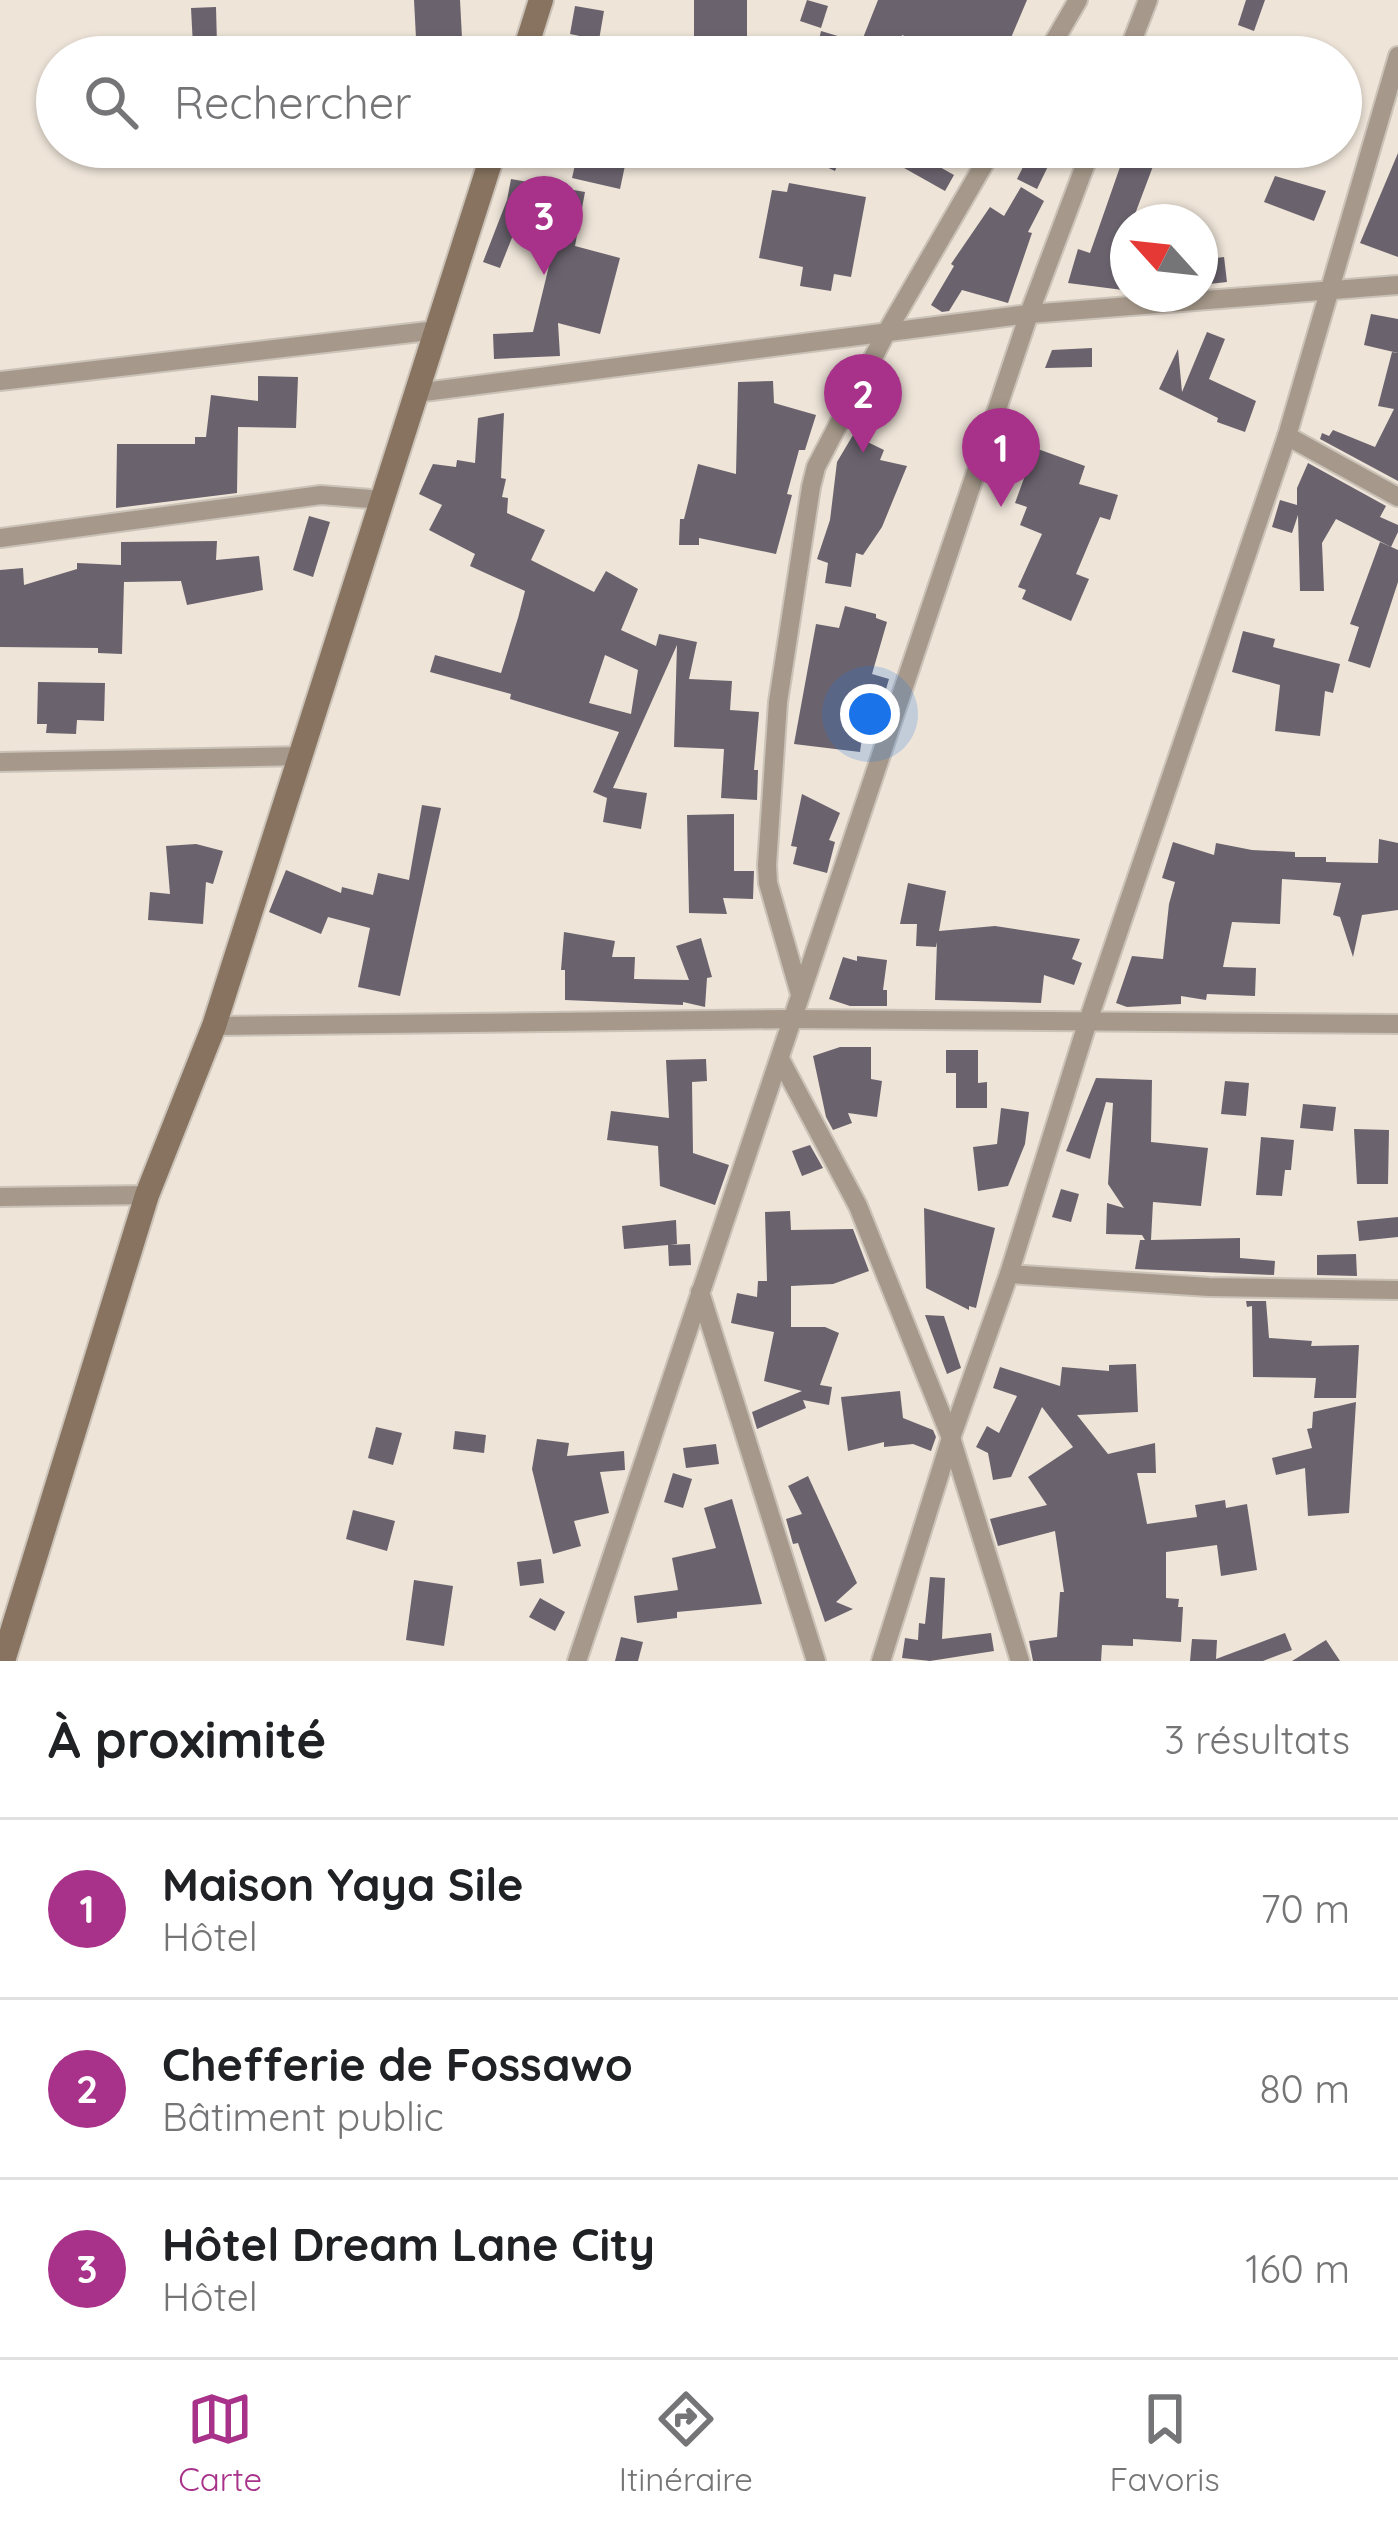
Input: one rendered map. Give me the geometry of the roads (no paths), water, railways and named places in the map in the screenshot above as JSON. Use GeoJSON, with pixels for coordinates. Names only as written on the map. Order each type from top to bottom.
{"type":"FeatureCollection","features":[{"type":"Feature","properties":{"kind":"street"},"geometry":{"type":"LineString","coordinates":[[530,36],[541,0]]}},
{"type":"Feature","properties":{"kind":"street"},"geometry":{"type":"LineString","coordinates":[[1058,36],[1078,0]]}},
{"type":"Feature","properties":{"kind":"street"},"geometry":{"type":"LineString","coordinates":[[1134,36],[1148,0]]}},
{"type":"Feature","properties":{"kind":"street"},"geometry":{"type":"LineString","coordinates":[[881,1661],[951,1438],[1010,1274],[1087,1024],[1287,436],[1398,56]]}},
{"type":"Feature","properties":{"kind":"street"},"geometry":{"type":"LineString","coordinates":[[3,1661],[147,1195],[214,1026],[488,168]]}},
{"type":"Feature","properties":{"kind":"street"},"geometry":{"type":"LineString","coordinates":[[800,996],[768,883],[778,702],[816,467],[886,333],[982,168]]}},
{"type":"Feature","properties":{"kind":"street"},"geometry":{"type":"LineString","coordinates":[[577,1661],[1029,314],[1084,168]]}},
{"type":"Feature","properties":{"kind":"street"},"geometry":{"type":"LineString","coordinates":[[416,393],[1029,314],[1398,285]]}},
{"type":"Feature","properties":{"kind":"street"},"geometry":{"type":"LineString","coordinates":[[0,381],[436,330]]}},
{"type":"Feature","properties":{"kind":"street"},"geometry":{"type":"LineString","coordinates":[[1287,436],[1398,497]]}},
{"type":"Feature","properties":{"kind":"street"},"geometry":{"type":"LineString","coordinates":[[0,538],[321,495],[382,500]]}},
{"type":"Feature","properties":{"kind":"street"},"geometry":{"type":"LineString","coordinates":[[0,762],[301,756]]}},
{"type":"Feature","properties":{"kind":"street"},"geometry":{"type":"LineString","coordinates":[[214,1026],[793,1019],[1398,1024]]}},
{"type":"Feature","properties":{"kind":"street"},"geometry":{"type":"LineString","coordinates":[[780,1059],[858,1206],[951,1438],[1020,1661]]}},
{"type":"Feature","properties":{"kind":"street"},"geometry":{"type":"LineString","coordinates":[[0,1197],[147,1195]]}},
{"type":"Feature","properties":{"kind":"street"},"geometry":{"type":"LineString","coordinates":[[1010,1274],[1208,1287],[1398,1290]]}},
{"type":"Feature","properties":{"kind":"street"},"geometry":{"type":"LineString","coordinates":[[700,1292],[816,1661]]}},
{"type":"Feature","properties":{"kind":"place","name":"Hôtel Dream Lane City"},"geometry":{"type":"Point","coordinates":[544,275]}},
{"type":"Feature","properties":{"kind":"place","name":"Chefferie de Fossawo"},"geometry":{"type":"Point","coordinates":[863,453]}},
{"type":"Feature","properties":{"kind":"place","name":"Maison Yaya Sile"},"geometry":{"type":"Point","coordinates":[1001,507]}}]}
